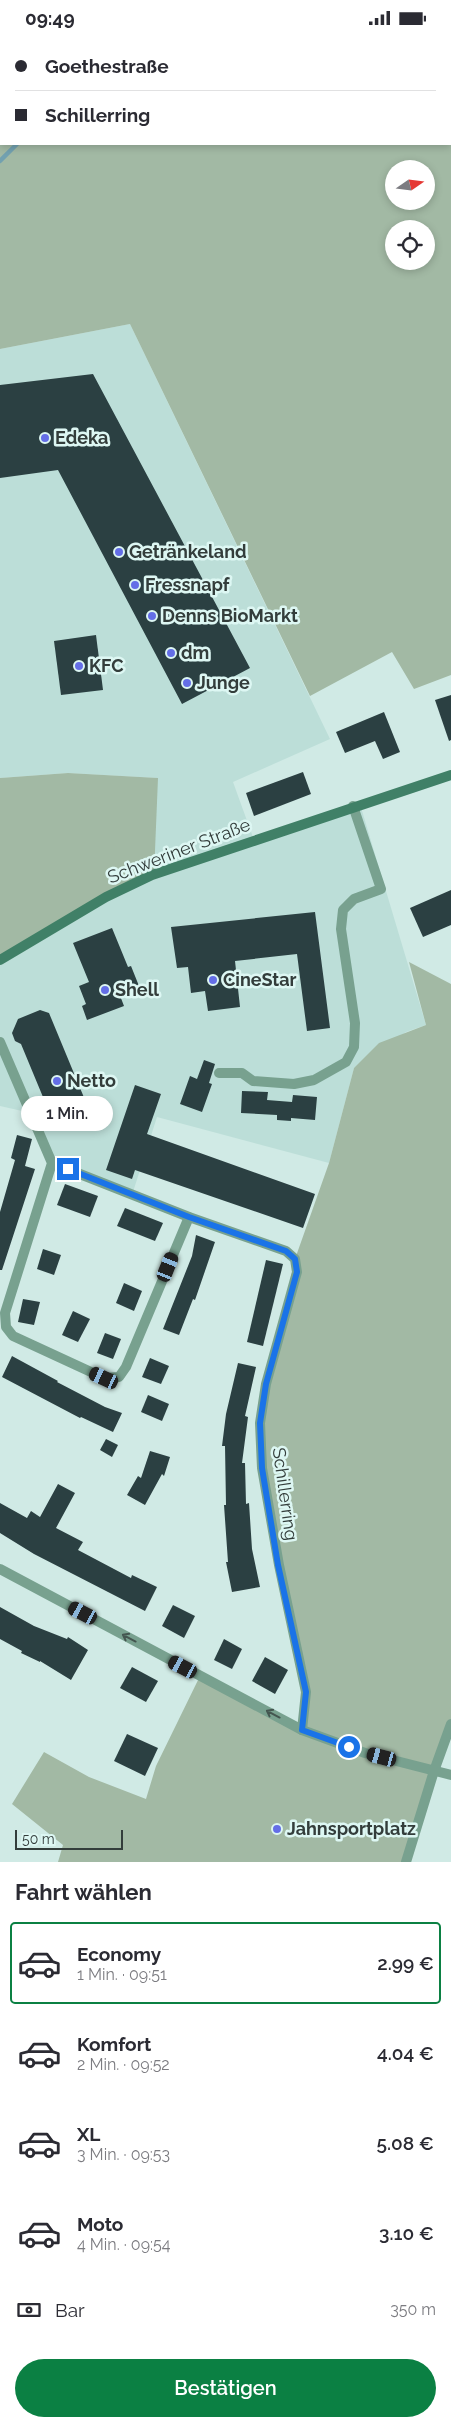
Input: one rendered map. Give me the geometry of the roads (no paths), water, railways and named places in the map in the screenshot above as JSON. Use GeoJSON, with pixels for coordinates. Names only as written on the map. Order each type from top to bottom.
{"type":"FeatureCollection","features":[{"type":"Feature","properties":{"kind":"main road","name":"Schweriner Straße"},"geometry":{"type":"LineString","coordinates":[[0,960],[106,897],[152,875],[353,806],[451,775]]}},
{"type":"Feature","properties":{"kind":"street"},"geometry":{"type":"LineString","coordinates":[[219,1073],[242,1073],[253,1081],[294,1084],[314,1080],[346,1062],[354,1047],[355,1023],[342,929],[343,911],[354,899],[381,889],[353,806]]}},
{"type":"Feature","properties":{"kind":"street"},"geometry":{"type":"LineString","coordinates":[[0,1042],[52,1163],[5,1313],[6,1327],[13,1336],[104,1378],[119,1377],[126,1367],[189,1217]]}},
{"type":"Feature","properties":{"kind":"street","name":"Schillerring"},"geometry":{"type":"LineString","coordinates":[[52,1163],[189,1217],[286,1251],[295,1259],[297,1272],[266,1384],[260,1423],[262,1468],[278,1565],[306,1692],[302,1730]]}},
{"type":"Feature","properties":{"kind":"street"},"geometry":{"type":"LineString","coordinates":[[0,1569],[302,1730],[365,1753],[451,1775]]}},
{"type":"Feature","properties":{"kind":"street"},"geometry":{"type":"LineString","coordinates":[[406,1862],[434,1771],[451,1724]]}},
{"type":"Feature","properties":{"kind":"waterway"},"geometry":{"type":"LineString","coordinates":[[0,161],[16,145]]}},
{"type":"Feature","properties":{"kind":"place","name":"Edeka"},"geometry":{"type":"Point","coordinates":[45,438]}},
{"type":"Feature","properties":{"kind":"place","name":"Getränkeland"},"geometry":{"type":"Point","coordinates":[119,552]}},
{"type":"Feature","properties":{"kind":"place","name":"Fressnapf"},"geometry":{"type":"Point","coordinates":[135,585]}},
{"type":"Feature","properties":{"kind":"place","name":"Denns BioMarkt"},"geometry":{"type":"Point","coordinates":[152,616]}},
{"type":"Feature","properties":{"kind":"place","name":"dm"},"geometry":{"type":"Point","coordinates":[171,653]}},
{"type":"Feature","properties":{"kind":"place","name":"KFC"},"geometry":{"type":"Point","coordinates":[79,666]}},
{"type":"Feature","properties":{"kind":"place","name":"Junge"},"geometry":{"type":"Point","coordinates":[187,683]}},
{"type":"Feature","properties":{"kind":"place","name":"CineStar"},"geometry":{"type":"Point","coordinates":[213,980]}},
{"type":"Feature","properties":{"kind":"place","name":"Shell"},"geometry":{"type":"Point","coordinates":[105,990]}},
{"type":"Feature","properties":{"kind":"place","name":"Netto"},"geometry":{"type":"Point","coordinates":[57,1081]}},
{"type":"Feature","properties":{"kind":"place","name":"Jahnsportplatz"},"geometry":{"type":"Point","coordinates":[277,1829]}}]}
